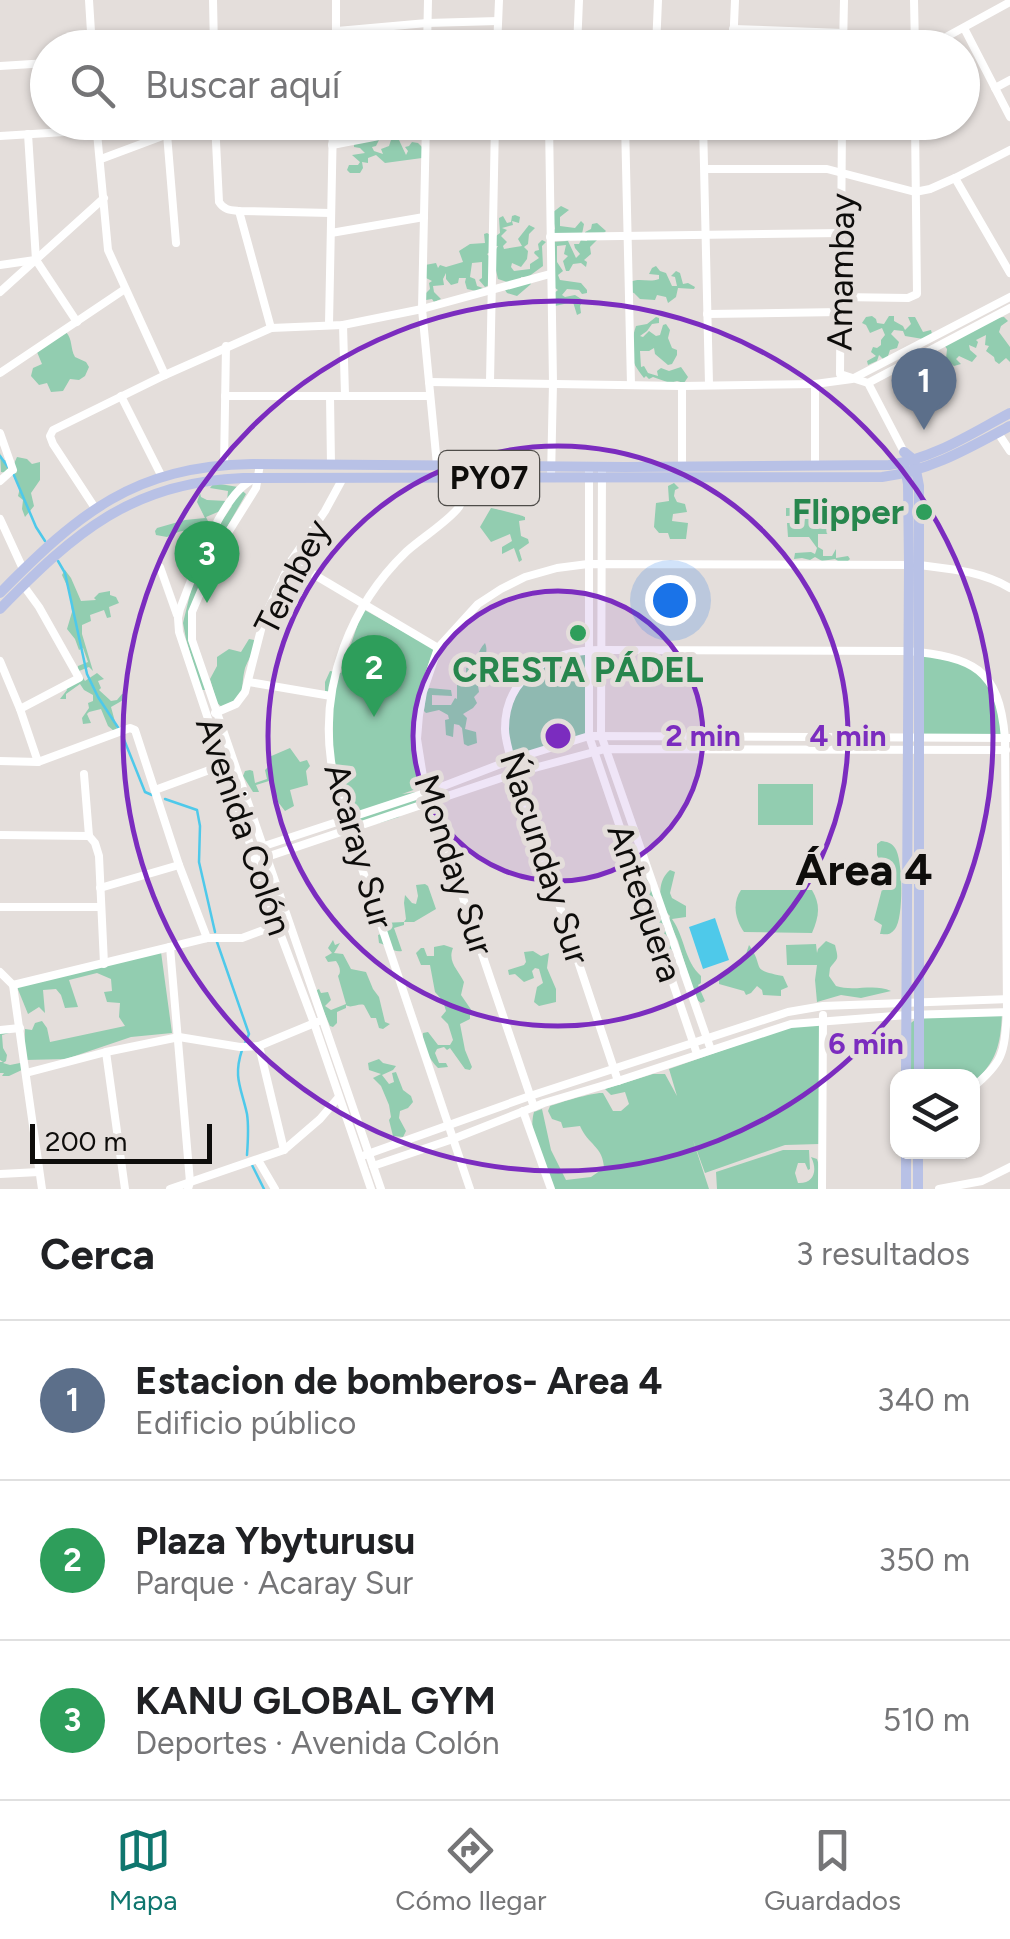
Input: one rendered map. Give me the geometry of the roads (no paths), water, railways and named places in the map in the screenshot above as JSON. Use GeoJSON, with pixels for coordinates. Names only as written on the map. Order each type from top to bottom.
{"type":"FeatureCollection","features":[{"type":"Feature","properties":{"kind":"main road","name":"PY07"},"geometry":{"type":"LineString","coordinates":[[0,593],[60,534],[95,508],[138,486],[194,469],[260,464],[437,465],[551,472],[876,477],[944,448],[1010,413]]}},
{"type":"Feature","properties":{"kind":"main road","name":"PY07"},"geometry":{"type":"LineString","coordinates":[[602,473],[682,467],[870,466],[946,460],[1010,426]]}},
{"type":"Feature","properties":{"kind":"main road"},"geometry":{"type":"LineString","coordinates":[[909,464],[920,652],[913,745],[906,1002],[913,1015],[918,1069]]}},
{"type":"Feature","properties":{"kind":"main road","name":"PY07"},"geometry":{"type":"LineString","coordinates":[[0,609],[71,540],[91,526],[128,505],[197,482],[258,478],[467,478],[551,472]]}},
{"type":"Feature","properties":{"kind":"main road"},"geometry":{"type":"LineString","coordinates":[[907,1069],[913,1015],[919,1002],[907,651],[914,565]]}},
{"type":"Feature","properties":{"kind":"main road"},"geometry":{"type":"LineString","coordinates":[[906,1159],[906,1189]]}},
{"type":"Feature","properties":{"kind":"main road"},"geometry":{"type":"LineString","coordinates":[[918,1159],[918,1189]]}},
{"type":"Feature","properties":{"kind":"street"},"geometry":{"type":"LineString","coordinates":[[89,0],[91,30]]}},
{"type":"Feature","properties":{"kind":"street"},"geometry":{"type":"LineString","coordinates":[[213,0],[214,30]]}},
{"type":"Feature","properties":{"kind":"street"},"geometry":{"type":"LineString","coordinates":[[336,0],[337,30]]}},
{"type":"Feature","properties":{"kind":"street"},"geometry":{"type":"LineString","coordinates":[[427,30],[428,0]]}},
{"type":"Feature","properties":{"kind":"street"},"geometry":{"type":"LineString","coordinates":[[498,30],[499,0]]}},
{"type":"Feature","properties":{"kind":"street"},"geometry":{"type":"LineString","coordinates":[[578,30],[579,0]]}},
{"type":"Feature","properties":{"kind":"street"},"geometry":{"type":"LineString","coordinates":[[657,30],[658,0]]}},
{"type":"Feature","properties":{"kind":"street"},"geometry":{"type":"LineString","coordinates":[[735,0],[733,28],[777,30]]}},
{"type":"Feature","properties":{"kind":"street"},"geometry":{"type":"LineString","coordinates":[[844,0],[844,30]]}},
{"type":"Feature","properties":{"kind":"street"},"geometry":{"type":"LineString","coordinates":[[914,0],[915,30]]}},
{"type":"Feature","properties":{"kind":"street"},"geometry":{"type":"LineString","coordinates":[[960,30],[1003,3]]}},
{"type":"Feature","properties":{"kind":"street"},"geometry":{"type":"LineString","coordinates":[[348,30],[498,20]]}},
{"type":"Feature","properties":{"kind":"street"},"geometry":{"type":"LineString","coordinates":[[980,59],[1010,116]]}},
{"type":"Feature","properties":{"kind":"street"},"geometry":{"type":"LineString","coordinates":[[0,66],[30,64]]}},
{"type":"Feature","properties":{"kind":"street"},"geometry":{"type":"LineString","coordinates":[[995,88],[1010,80]]}},
{"type":"Feature","properties":{"kind":"street"},"geometry":{"type":"LineString","coordinates":[[0,136],[28,134],[36,260],[77,322]]}},
{"type":"Feature","properties":{"kind":"street"},"geometry":{"type":"LineString","coordinates":[[99,140],[108,250],[165,374]]}},
{"type":"Feature","properties":{"kind":"street"},"geometry":{"type":"LineString","coordinates":[[101,158],[150,140]]}},
{"type":"Feature","properties":{"kind":"street"},"geometry":{"type":"LineString","coordinates":[[167,140],[176,243]]}},
{"type":"Feature","properties":{"kind":"street"},"geometry":{"type":"LineString","coordinates":[[216,140],[218,202],[227,210],[331,213]]}},
{"type":"Feature","properties":{"kind":"street"},"geometry":{"type":"LineString","coordinates":[[329,324],[332,140]]}},
{"type":"Feature","properties":{"kind":"street"},"geometry":{"type":"LineString","coordinates":[[332,144],[352,140]]}},
{"type":"Feature","properties":{"kind":"street"},"geometry":{"type":"LineString","coordinates":[[426,140],[422,309],[437,465]]}},
{"type":"Feature","properties":{"kind":"street"},"geometry":{"type":"LineString","coordinates":[[490,382],[495,140]]}},
{"type":"Feature","properties":{"kind":"street"},"geometry":{"type":"LineString","coordinates":[[549,140],[554,384],[551,472]]}},
{"type":"Feature","properties":{"kind":"street"},"geometry":{"type":"LineString","coordinates":[[625,140],[631,385]]}},
{"type":"Feature","properties":{"kind":"street"},"geometry":{"type":"LineString","coordinates":[[703,140],[709,384]]}},
{"type":"Feature","properties":{"kind":"street","name":"Amambay"},"geometry":{"type":"LineString","coordinates":[[842,140],[840,370],[842,376],[868,382],[909,464]]}},
{"type":"Feature","properties":{"kind":"street"},"geometry":{"type":"LineString","coordinates":[[840,297],[908,298],[917,294],[915,140]]}},
{"type":"Feature","properties":{"kind":"street"},"geometry":{"type":"LineString","coordinates":[[704,169],[842,172],[915,192],[955,178],[1010,150]]}},
{"type":"Feature","properties":{"kind":"street"},"geometry":{"type":"LineString","coordinates":[[955,178],[1010,273]]}},
{"type":"Feature","properties":{"kind":"street"},"geometry":{"type":"LineString","coordinates":[[0,292],[104,198]]}},
{"type":"Feature","properties":{"kind":"street"},"geometry":{"type":"LineString","coordinates":[[240,212],[272,328]]}},
{"type":"Feature","properties":{"kind":"street"},"geometry":{"type":"LineString","coordinates":[[331,233],[424,218]]}},
{"type":"Feature","properties":{"kind":"street"},"geometry":{"type":"LineString","coordinates":[[550,237],[841,233]]}},
{"type":"Feature","properties":{"kind":"street"},"geometry":{"type":"LineString","coordinates":[[0,265],[36,260]]}},
{"type":"Feature","properties":{"kind":"street"},"geometry":{"type":"LineString","coordinates":[[95,508],[53,444],[53,430],[165,374],[272,328],[343,325],[422,309],[550,274]]}},
{"type":"Feature","properties":{"kind":"street"},"geometry":{"type":"LineString","coordinates":[[0,373],[126,290]]}},
{"type":"Feature","properties":{"kind":"street"},"geometry":{"type":"LineString","coordinates":[[430,382],[682,386],[815,384],[852,379],[1010,297]]}},
{"type":"Feature","properties":{"kind":"street"},"geometry":{"type":"LineString","coordinates":[[868,382],[1010,308]]}},
{"type":"Feature","properties":{"kind":"street"},"geometry":{"type":"LineString","coordinates":[[707,314],[840,312]]}},
{"type":"Feature","properties":{"kind":"street"},"geometry":{"type":"LineString","coordinates":[[343,325],[344,395]]}},
{"type":"Feature","properties":{"kind":"street"},"geometry":{"type":"LineString","coordinates":[[224,465],[226,346]]}},
{"type":"Feature","properties":{"kind":"street"},"geometry":{"type":"LineString","coordinates":[[814,466],[815,384]]}},
{"type":"Feature","properties":{"kind":"street"},"geometry":{"type":"LineString","coordinates":[[682,386],[682,467]]}},
{"type":"Feature","properties":{"kind":"street"},"geometry":{"type":"LineString","coordinates":[[121,396],[162,477]]}},
{"type":"Feature","properties":{"kind":"street"},"geometry":{"type":"LineString","coordinates":[[226,396],[430,396]]}},
{"type":"Feature","properties":{"kind":"street"},"geometry":{"type":"LineString","coordinates":[[330,396],[331,465]]}},
{"type":"Feature","properties":{"kind":"street"},"geometry":{"type":"LineString","coordinates":[[0,433],[11,471],[0,481]]}},
{"type":"Feature","properties":{"kind":"street"},"geometry":{"type":"LineString","coordinates":[[998,433],[1010,451]]}},
{"type":"Feature","properties":{"kind":"street","name":"Avenida Colón"},"geometry":{"type":"LineString","coordinates":[[260,464],[256,488],[221,544],[192,612],[192,640],[365,1155]]}},
{"type":"Feature","properties":{"kind":"street","name":"Antequera"},"geometry":{"type":"LineString","coordinates":[[589,473],[589,736],[697,1054]]}},
{"type":"Feature","properties":{"kind":"street","name":"Antequera"},"geometry":{"type":"LineString","coordinates":[[602,473],[601,735],[711,1050]]}},
{"type":"Feature","properties":{"kind":"street"},"geometry":{"type":"LineString","coordinates":[[178,618],[206,540],[243,484],[258,478]]}},
{"type":"Feature","properties":{"kind":"street","name":"Tembey"},"geometry":{"type":"LineString","coordinates":[[206,716],[240,700],[264,618],[291,561],[343,478]]}},
{"type":"Feature","properties":{"kind":"street","name":"Acaray Sur"},"geometry":{"type":"LineString","coordinates":[[467,478],[464,496],[456,510],[394,564],[363,603],[342,648],[329,726],[331,762],[347,825],[470,1189]]}},
{"type":"Feature","properties":{"kind":"street"},"geometry":{"type":"LineString","coordinates":[[0,519],[23,569]]}},
{"type":"Feature","properties":{"kind":"street"},"geometry":{"type":"LineString","coordinates":[[291,561],[438,648]]}},
{"type":"Feature","properties":{"kind":"street","name":"Monday Sur"},"geometry":{"type":"LineString","coordinates":[[534,1107],[429,796],[418,739],[422,692],[438,648],[478,604],[525,577],[588,564],[914,565],[968,571],[1010,588]]}},
{"type":"Feature","properties":{"kind":"street","name":"Avenida Colón"},"geometry":{"type":"LineString","coordinates":[[160,567],[178,618],[181,642],[255,861],[318,1021],[338,1098],[365,1155]]}},
{"type":"Feature","properties":{"kind":"street"},"geometry":{"type":"LineString","coordinates":[[20,709],[79,678],[23,585]]}},
{"type":"Feature","properties":{"kind":"street","name":"Ńacunday Sur"},"geometry":{"type":"LineString","coordinates":[[618,1081],[504,732],[508,702],[531,670],[566,652],[589,650],[920,652],[957,658],[986,676],[1003,711],[1008,738]]}},
{"type":"Feature","properties":{"kind":"street"},"geometry":{"type":"LineString","coordinates":[[0,661],[38,762]]}},
{"type":"Feature","properties":{"kind":"street"},"geometry":{"type":"LineString","coordinates":[[248,682],[332,696]]}},
{"type":"Feature","properties":{"kind":"street"},"geometry":{"type":"LineString","coordinates":[[0,761],[38,762],[133,728],[178,866],[207,938]]}},
{"type":"Feature","properties":{"kind":"street"},"geometry":{"type":"LineString","coordinates":[[255,861],[429,796],[511,760],[589,736],[1008,750]]}},
{"type":"Feature","properties":{"kind":"street"},"geometry":{"type":"LineString","coordinates":[[429,796],[605,749],[913,745],[1008,738],[1008,1012],[1000,1061],[980,1082]]}},
{"type":"Feature","properties":{"kind":"street"},"geometry":{"type":"LineString","coordinates":[[156,790],[223,765]]}},
{"type":"Feature","properties":{"kind":"street"},"geometry":{"type":"LineString","coordinates":[[84,774],[89,836],[96,843],[99,856],[104,964]]}},
{"type":"Feature","properties":{"kind":"street"},"geometry":{"type":"LineString","coordinates":[[252,850],[347,825]]}},
{"type":"Feature","properties":{"kind":"street"},"geometry":{"type":"LineString","coordinates":[[0,836],[89,836]]}},
{"type":"Feature","properties":{"kind":"street"},"geometry":{"type":"LineString","coordinates":[[100,888],[178,866]]}},
{"type":"Feature","properties":{"kind":"street"},"geometry":{"type":"LineString","coordinates":[[0,907],[100,906]]}},
{"type":"Feature","properties":{"kind":"street"},"geometry":{"type":"LineString","coordinates":[[13,985],[207,938],[242,938],[277,924]]}},
{"type":"Feature","properties":{"kind":"street"},"geometry":{"type":"LineString","coordinates":[[170,946],[189,1186]]}},
{"type":"Feature","properties":{"kind":"street"},"geometry":{"type":"LineString","coordinates":[[0,972],[13,985],[42,1189]]}},
{"type":"Feature","properties":{"kind":"street"},"geometry":{"type":"LineString","coordinates":[[371,1189],[365,1155],[530,1096],[788,1012],[822,1006],[1008,999]]}},
{"type":"Feature","properties":{"kind":"street"},"geometry":{"type":"LineString","coordinates":[[822,1006],[822,1189]]}},
{"type":"Feature","properties":{"kind":"street"},"geometry":{"type":"LineString","coordinates":[[368,1167],[534,1107],[791,1024],[1008,1012]]}},
{"type":"Feature","properties":{"kind":"street"},"geometry":{"type":"LineString","coordinates":[[26,1073],[179,1037],[240,1047],[260,1046],[318,1021]]}},
{"type":"Feature","properties":{"kind":"street"},"geometry":{"type":"LineString","coordinates":[[0,1030],[20,1028]]}},
{"type":"Feature","properties":{"kind":"street"},"geometry":{"type":"LineString","coordinates":[[260,1046],[284,1150]]}},
{"type":"Feature","properties":{"kind":"street"},"geometry":{"type":"LineString","coordinates":[[106,1052],[125,1189]]}},
{"type":"Feature","properties":{"kind":"street"},"geometry":{"type":"LineString","coordinates":[[170,1189],[189,1186],[284,1150],[338,1098]]}},
{"type":"Feature","properties":{"kind":"street"},"geometry":{"type":"LineString","coordinates":[[523,1111],[552,1189]]}},
{"type":"Feature","properties":{"kind":"street"},"geometry":{"type":"LineString","coordinates":[[258,1160],[275,1189]]}},
{"type":"Feature","properties":{"kind":"street"},"geometry":{"type":"LineString","coordinates":[[368,1167],[381,1189]]}},
{"type":"Feature","properties":{"kind":"street"},"geometry":{"type":"LineString","coordinates":[[939,1189],[982,1181],[1010,1167]]}},
{"type":"Feature","properties":{"kind":"street"},"geometry":{"type":"LineString","coordinates":[[0,1174],[39,1172]]}},
{"type":"Feature","properties":{"kind":"water"},"geometry":{"type":"Polygon","coordinates":[[[715,918],[729,960],[703,969],[689,927],[715,918]]]}},
{"type":"Feature","properties":{"kind":"waterway"},"geometry":{"type":"LineString","coordinates":[[0,456],[8,467]]}},
{"type":"Feature","properties":{"kind":"waterway"},"geometry":{"type":"LineString","coordinates":[[13,473],[45,541]]}},
{"type":"Feature","properties":{"kind":"waterway"},"geometry":{"type":"LineString","coordinates":[[58,561],[65,573],[87,674],[121,732],[145,792],[152,795]]}},
{"type":"Feature","properties":{"kind":"waterway"},"geometry":{"type":"LineString","coordinates":[[165,799],[197,810],[199,862],[215,932]]}},
{"type":"Feature","properties":{"kind":"waterway"},"geometry":{"type":"LineString","coordinates":[[217,942],[249,1034],[245,1043]]}},
{"type":"Feature","properties":{"kind":"waterway"},"geometry":{"type":"LineString","coordinates":[[242,1050],[238,1075],[248,1119],[247,1155]]}},
{"type":"Feature","properties":{"kind":"waterway"},"geometry":{"type":"LineString","coordinates":[[252,1165],[264,1189]]}},
{"type":"Feature","properties":{"kind":"place","name":"Estacion de bomberos- Area 4"},"geometry":{"type":"Point","coordinates":[924,430]}},
{"type":"Feature","properties":{"kind":"place","name":"Flipper"},"geometry":{"type":"Point","coordinates":[924,512]}},
{"type":"Feature","properties":{"kind":"place","name":"KANU GLOBAL GYM"},"geometry":{"type":"Point","coordinates":[207,603]}},
{"type":"Feature","properties":{"kind":"place","name":"CRESTA PÁDEL"},"geometry":{"type":"Point","coordinates":[578,633]}},
{"type":"Feature","properties":{"kind":"place","name":"Plaza Ybyturusu"},"geometry":{"type":"Point","coordinates":[374,717]}},
{"type":"Feature","properties":{"kind":"district","name":"Área 4"},"geometry":{"type":"Point","coordinates":[864,869]}}]}
